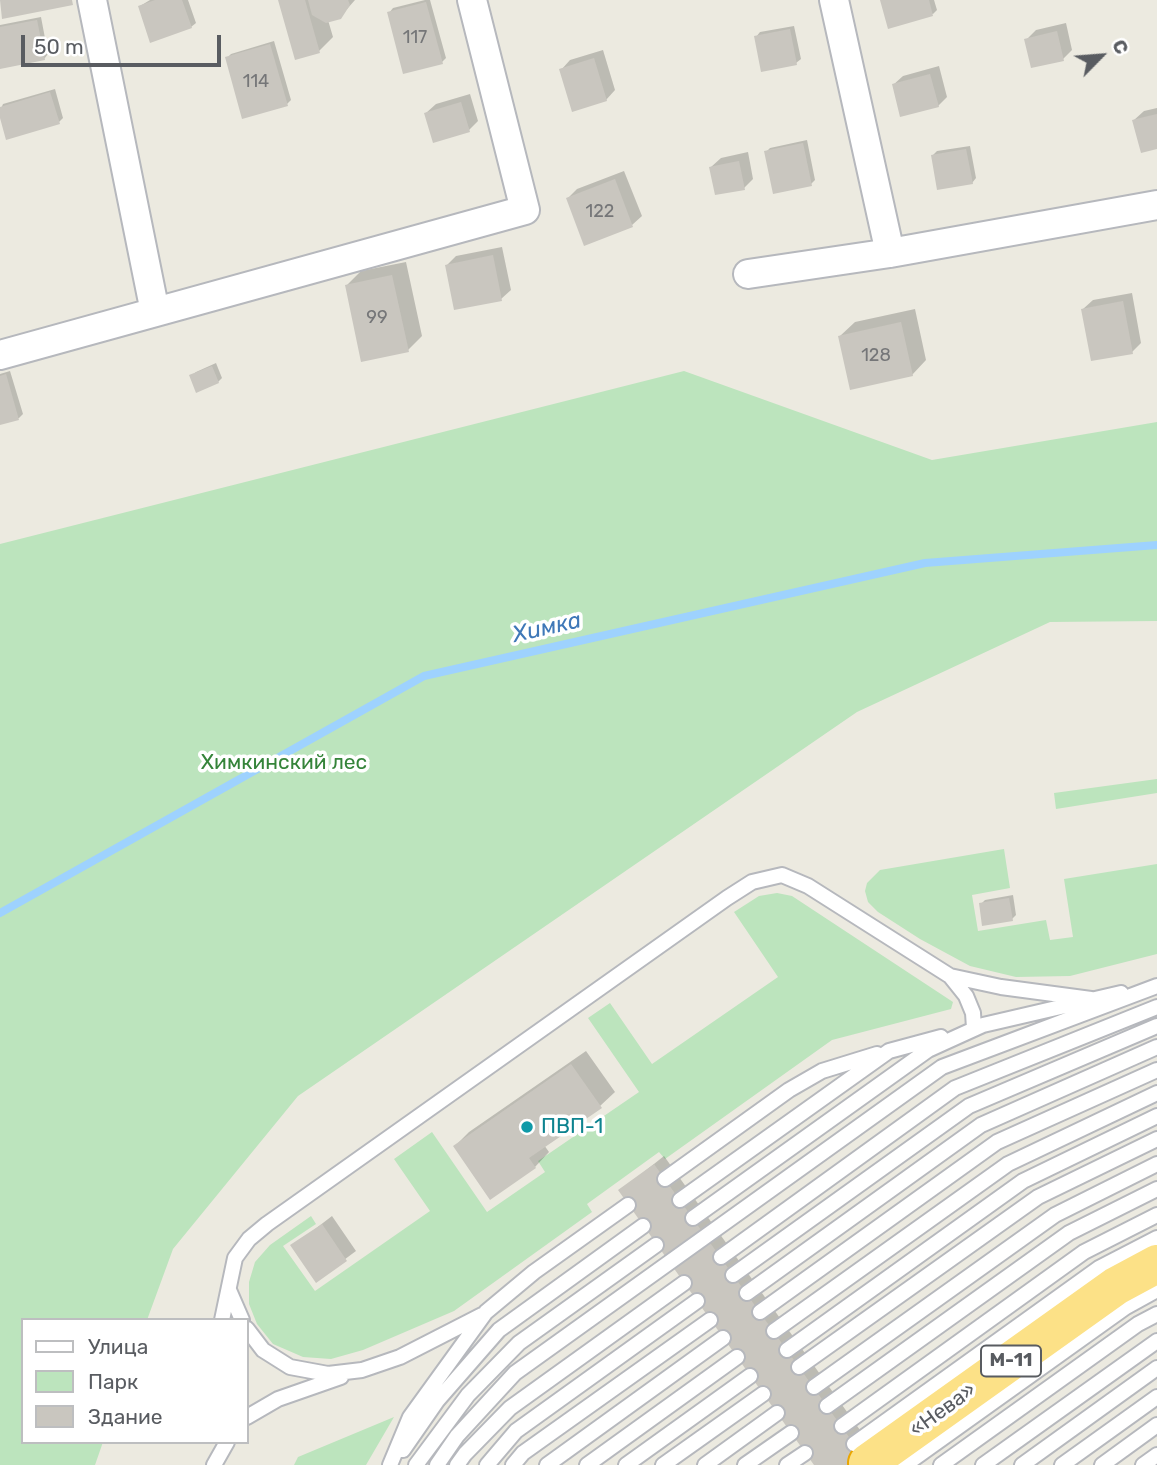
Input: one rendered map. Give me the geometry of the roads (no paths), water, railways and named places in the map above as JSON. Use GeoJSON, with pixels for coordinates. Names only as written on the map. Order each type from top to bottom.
{"type":"FeatureCollection","features":[{"type":"Feature","properties":{"kind":"highway","name":"«Нева»"},"geometry":{"type":"LineString","coordinates":[[876,1457],[1116,1286],[1157,1264]]}},
{"type":"Feature","properties":{"kind":"street"},"geometry":{"type":"LineString","coordinates":[[93,0],[155,312]]}},
{"type":"Feature","properties":{"kind":"street"},"geometry":{"type":"LineString","coordinates":[[0,355],[525,210],[472,0]]}},
{"type":"Feature","properties":{"kind":"street"},"geometry":{"type":"LineString","coordinates":[[834,0],[890,253]]}},
{"type":"Feature","properties":{"kind":"street"},"geometry":{"type":"LineString","coordinates":[[748,274],[890,253],[1157,205]]}},
{"type":"Feature","properties":{"kind":"lane"},"geometry":{"type":"LineString","coordinates":[[222,1318],[235,1258],[249,1239],[267,1224],[752,882],[782,875],[808,886],[950,976],[966,996],[979,1026]]}},
{"type":"Feature","properties":{"kind":"lane"},"geometry":{"type":"LineString","coordinates":[[950,976],[1001,988],[1091,999]]}},
{"type":"Feature","properties":{"kind":"lane"},"geometry":{"type":"LineString","coordinates":[[665,1179],[789,1090],[822,1071],[979,1026],[1157,986]]}},
{"type":"Feature","properties":{"kind":"lane"},"geometry":{"type":"LineString","coordinates":[[437,1465],[457,1436],[515,1373],[942,1067],[1157,986]]}},
{"type":"Feature","properties":{"kind":"lane"},"geometry":{"type":"LineString","coordinates":[[721,1257],[955,1088],[1157,1007]]}},
{"type":"Feature","properties":{"kind":"lane"},"geometry":{"type":"LineString","coordinates":[[693,1219],[928,1050],[979,1026]]}},
{"type":"Feature","properties":{"kind":"lane"},"geometry":{"type":"LineString","coordinates":[[733,1275],[969,1106],[1157,1026]]}},
{"type":"Feature","properties":{"kind":"lane"},"geometry":{"type":"LineString","coordinates":[[747,1293],[981,1125],[1157,1047]]}},
{"type":"Feature","properties":{"kind":"lane"},"geometry":{"type":"LineString","coordinates":[[680,1200],[888,1051]]}},
{"type":"Feature","properties":{"kind":"lane"},"geometry":{"type":"LineString","coordinates":[[760,1312],[997,1142],[1157,1070]]}},
{"type":"Feature","properties":{"kind":"lane"},"geometry":{"type":"LineString","coordinates":[[774,1331],[1007,1164],[1157,1093]]}},
{"type":"Feature","properties":{"kind":"lane"},"geometry":{"type":"LineString","coordinates":[[787,1350],[1023,1181],[1157,1116]]}},
{"type":"Feature","properties":{"kind":"lane"},"geometry":{"type":"LineString","coordinates":[[800,1367],[1038,1197],[1157,1139]]}},
{"type":"Feature","properties":{"kind":"lane"},"geometry":{"type":"LineString","coordinates":[[814,1387],[1055,1215],[1157,1164]]}},
{"type":"Feature","properties":{"kind":"lane"},"geometry":{"type":"LineString","coordinates":[[827,1406],[1069,1233],[1157,1189]]}},
{"type":"Feature","properties":{"kind":"lane"},"geometry":{"type":"LineString","coordinates":[[248,1416],[278,1399],[400,1357],[486,1312],[534,1272],[628,1205]]}},
{"type":"Feature","properties":{"kind":"lane"},"geometry":{"type":"LineString","coordinates":[[842,1426],[1084,1252],[1157,1215]]}},
{"type":"Feature","properties":{"kind":"lane"},"geometry":{"type":"LineString","coordinates":[[392,1465],[437,1401],[499,1329],[643,1226]]}},
{"type":"Feature","properties":{"kind":"lane"},"geometry":{"type":"LineString","coordinates":[[876,1457],[1099,1268],[1157,1238]]}},
{"type":"Feature","properties":{"kind":"lane"},"geometry":{"type":"LineString","coordinates":[[416,1465],[468,1395],[519,1343],[656,1245]]}},
{"type":"Feature","properties":{"kind":"lane"},"geometry":{"type":"LineString","coordinates":[[457,1465],[510,1408],[684,1283]]}},
{"type":"Feature","properties":{"kind":"lane"},"geometry":{"type":"LineString","coordinates":[[229,1290],[241,1318]]}},
{"type":"Feature","properties":{"kind":"lane"},"geometry":{"type":"LineString","coordinates":[[876,1457],[1157,1290]]}},
{"type":"Feature","properties":{"kind":"lane"},"geometry":{"type":"LineString","coordinates":[[487,1465],[516,1431],[697,1301]]}},
{"type":"Feature","properties":{"kind":"lane"},"geometry":{"type":"LineString","coordinates":[[392,1465],[410,1417],[486,1312]]}},
{"type":"Feature","properties":{"kind":"lane"},"geometry":{"type":"LineString","coordinates":[[941,1465],[1138,1324],[1157,1314]]}},
{"type":"Feature","properties":{"kind":"lane"},"geometry":{"type":"LineString","coordinates":[[513,1465],[523,1453],[710,1320]]}},
{"type":"Feature","properties":{"kind":"lane"},"geometry":{"type":"LineString","coordinates":[[248,1330],[263,1350],[290,1367],[328,1374],[362,1370]]}},
{"type":"Feature","properties":{"kind":"lane"},"geometry":{"type":"LineString","coordinates":[[547,1465],[723,1338]]}},
{"type":"Feature","properties":{"kind":"lane"},"geometry":{"type":"LineString","coordinates":[[983,1465],[1157,1341]]}},
{"type":"Feature","properties":{"kind":"lane"},"geometry":{"type":"LineString","coordinates":[[587,1465],[737,1357]]}},
{"type":"Feature","properties":{"kind":"lane"},"geometry":{"type":"LineString","coordinates":[[1022,1465],[1157,1368]]}},
{"type":"Feature","properties":{"kind":"lane"},"geometry":{"type":"LineString","coordinates":[[626,1465],[750,1376]]}},
{"type":"Feature","properties":{"kind":"lane"},"geometry":{"type":"LineString","coordinates":[[663,1465],[763,1394]]}},
{"type":"Feature","properties":{"kind":"lane"},"geometry":{"type":"LineString","coordinates":[[1062,1465],[1157,1397]]}},
{"type":"Feature","properties":{"kind":"lane"},"geometry":{"type":"LineString","coordinates":[[705,1465],[777,1413]]}},
{"type":"Feature","properties":{"kind":"lane"},"geometry":{"type":"LineString","coordinates":[[1102,1465],[1157,1425]]}},
{"type":"Feature","properties":{"kind":"lane"},"geometry":{"type":"LineString","coordinates":[[745,1465],[790,1433]]}},
{"type":"Feature","properties":{"kind":"lane"},"geometry":{"type":"LineString","coordinates":[[214,1465],[226,1444]]}},
{"type":"Feature","properties":{"kind":"lane"},"geometry":{"type":"LineString","coordinates":[[787,1465],[805,1452]]}},
{"type":"Feature","properties":{"kind":"lane"},"geometry":{"type":"LineString","coordinates":[[1143,1465],[1157,1455]]}},
{"type":"Feature","properties":{"kind":"waterway","name":"Химка"},"geometry":{"type":"LineString","coordinates":[[0,913],[424,676],[925,563],[1157,545]]}},
{"type":"Feature","properties":{"kind":"place","name":"ПВП-1"},"geometry":{"type":"Point","coordinates":[527,1127]}},
{"type":"Feature","properties":{"kind":"park label","name":"Химкинский лес"},"geometry":{"type":"Point","coordinates":[284,763]}}]}
